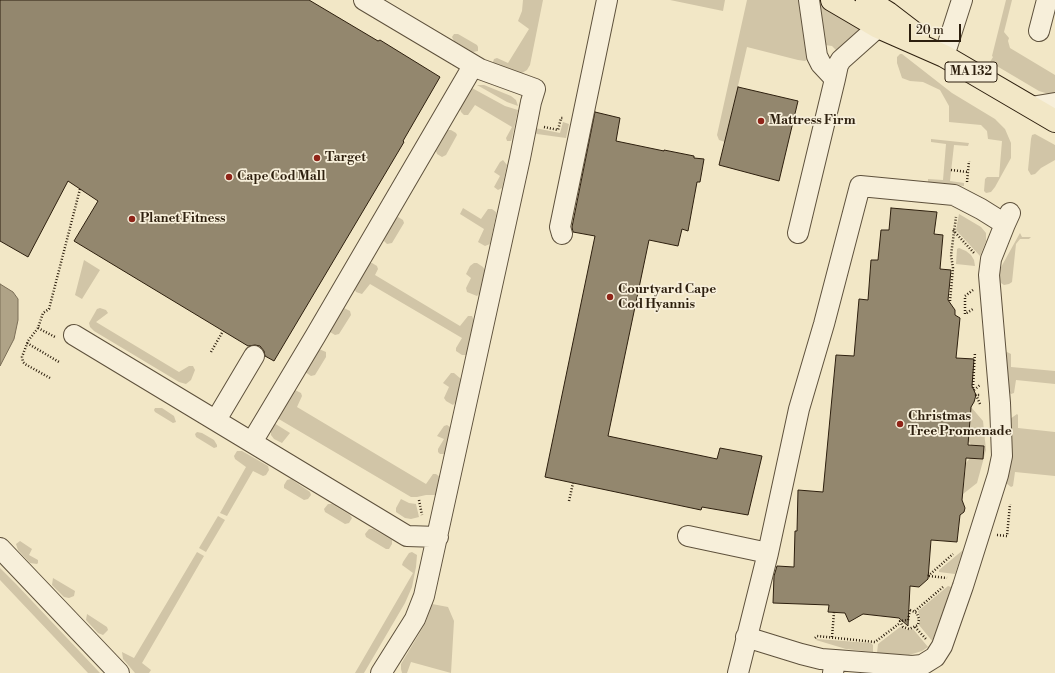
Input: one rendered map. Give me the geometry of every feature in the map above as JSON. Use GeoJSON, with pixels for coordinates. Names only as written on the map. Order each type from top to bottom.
{"type":"FeatureCollection","features":[{"type":"Feature","properties":{"kind":"main road","name":"MA 132"},"geometry":{"type":"LineString","coordinates":[[832,0],[878,27],[944,56],[1055,121]]}},
{"type":"Feature","properties":{"kind":"main road","name":"MA 132"},"geometry":{"type":"LineString","coordinates":[[867,0],[888,13],[944,56]]}},
{"type":"Feature","properties":{"kind":"lane"},"geometry":{"type":"LineString","coordinates":[[364,0],[487,73],[535,89],[424,596],[419,612],[381,673]]}},
{"type":"Feature","properties":{"kind":"lane"},"geometry":{"type":"LineString","coordinates":[[562,234],[560,227],[607,0]]}},
{"type":"Feature","properties":{"kind":"lane"},"geometry":{"type":"LineString","coordinates":[[809,0],[817,56],[821,64],[835,79]]}},
{"type":"Feature","properties":{"kind":"lane"},"geometry":{"type":"LineString","coordinates":[[944,56],[962,0]]}},
{"type":"Feature","properties":{"kind":"lane"},"geometry":{"type":"LineString","coordinates":[[1039,31],[1047,0]]}},
{"type":"Feature","properties":{"kind":"lane"},"geometry":{"type":"LineString","coordinates":[[798,232],[838,65],[841,60],[878,27]]}},
{"type":"Feature","properties":{"kind":"lane"},"geometry":{"type":"LineString","coordinates":[[252,442],[474,66]]}},
{"type":"Feature","properties":{"kind":"lane"},"geometry":{"type":"LineString","coordinates":[[1031,107],[1055,103]]}},
{"type":"Feature","properties":{"kind":"lane"},"geometry":{"type":"LineString","coordinates":[[738,673],[746,637],[768,553],[799,409],[824,324],[860,186],[954,195],[1008,218],[991,259],[989,275],[1000,403],[1002,456],[998,475],[963,586],[942,646],[936,657],[927,663],[918,666],[834,667],[821,659],[746,637]]}},
{"type":"Feature","properties":{"kind":"lane"},"geometry":{"type":"LineString","coordinates":[[66,337],[216,420],[407,536],[438,537]]}},
{"type":"Feature","properties":{"kind":"lane"},"geometry":{"type":"LineString","coordinates":[[216,420],[254,356]]}},
{"type":"Feature","properties":{"kind":"lane"},"geometry":{"type":"LineString","coordinates":[[688,536],[768,553]]}},
{"type":"Feature","properties":{"kind":"lane"},"geometry":{"type":"LineString","coordinates":[[0,548],[119,673]]}},
{"type":"Feature","properties":{"kind":"path"},"geometry":{"type":"LineString","coordinates":[[537,125],[558,130],[561,118],[582,122]]}},
{"type":"Feature","properties":{"kind":"path"},"geometry":{"type":"LineString","coordinates":[[966,186],[969,161]]}},
{"type":"Feature","properties":{"kind":"path"},"geometry":{"type":"LineString","coordinates":[[951,170],[968,172]]}},
{"type":"Feature","properties":{"kind":"path"},"geometry":{"type":"LineString","coordinates":[[50,378],[23,362],[22,357],[27,343],[38,328],[43,313],[49,309],[80,189]]}},
{"type":"Feature","properties":{"kind":"path"},"geometry":{"type":"LineString","coordinates":[[950,301],[953,268],[951,255],[956,213]]}},
{"type":"Feature","properties":{"kind":"path"},"geometry":{"type":"LineString","coordinates":[[953,230],[978,258]]}},
{"type":"Feature","properties":{"kind":"path"},"geometry":{"type":"LineString","coordinates":[[975,308],[965,314],[965,296],[978,286]]}},
{"type":"Feature","properties":{"kind":"path"},"geometry":{"type":"LineString","coordinates":[[38,328],[66,337]]}},
{"type":"Feature","properties":{"kind":"path"},"geometry":{"type":"LineString","coordinates":[[211,352],[223,331]]}},
{"type":"Feature","properties":{"kind":"path"},"geometry":{"type":"LineString","coordinates":[[27,343],[59,362]]}},
{"type":"Feature","properties":{"kind":"path"},"geometry":{"type":"LineString","coordinates":[[973,388],[976,345]]}},
{"type":"Feature","properties":{"kind":"path"},"geometry":{"type":"LineString","coordinates":[[569,501],[573,483]]}},
{"type":"Feature","properties":{"kind":"path"},"geometry":{"type":"LineString","coordinates":[[419,500],[422,515]]}},
{"type":"Feature","properties":{"kind":"path"},"geometry":{"type":"LineString","coordinates":[[995,535],[1007,536],[1010,504]]}},
{"type":"Feature","properties":{"kind":"path"},"geometry":{"type":"LineString","coordinates":[[813,640],[817,636],[875,642],[900,623],[900,621],[908,620],[910,610],[914,611],[952,578],[928,576],[957,550]]}},
{"type":"Feature","properties":{"kind":"path"},"geometry":{"type":"LineString","coordinates":[[900,623],[909,629],[918,625],[919,619],[917,613],[914,611]]}},
{"type":"Feature","properties":{"kind":"path"},"geometry":{"type":"LineString","coordinates":[[832,638],[834,612]]}},
{"type":"Feature","properties":{"kind":"path"},"geometry":{"type":"LineString","coordinates":[[915,627],[927,641]]}},
{"type":"Feature","properties":{"kind":"shaded area"},"geometry":{"type":"Polygon","coordinates":[[[523,0],[543,0],[530,65],[527,70],[522,73],[518,73],[495,65],[493,62],[494,59],[497,58],[508,63],[529,29],[518,21],[522,11],[523,0]]]}},
{"type":"Feature","properties":{"kind":"shaded area"},"geometry":{"type":"Polygon","coordinates":[[[670,0],[725,0],[723,11],[670,0]]]}},
{"type":"Feature","properties":{"kind":"shaded area"},"geometry":{"type":"Polygon","coordinates":[[[747,0],[798,0],[801,4],[810,58],[805,61],[798,60],[747,47],[725,142],[719,140],[717,135],[747,0]]]}},
{"type":"Feature","properties":{"kind":"shaded area"},"geometry":{"type":"Polygon","coordinates":[[[1006,0],[1012,0],[1004,32],[1009,38],[1008,41],[1010,48],[1055,75],[1055,96],[1039,91],[990,62],[993,57],[1006,0]]]}},
{"type":"Feature","properties":{"kind":"shaded area"},"geometry":{"type":"Polygon","coordinates":[[[819,3],[862,28],[838,52],[832,46],[825,45],[819,3]]]}},
{"type":"Feature","properties":{"kind":"shaded area"},"geometry":{"type":"Polygon","coordinates":[[[454,34],[458,34],[477,45],[478,51],[473,52],[454,41],[452,37],[454,34]]]}},
{"type":"Feature","properties":{"kind":"shaded area"},"geometry":{"type":"Polygon","coordinates":[[[902,54],[952,93],[995,119],[1005,129],[1011,143],[1011,158],[991,192],[986,193],[984,191],[985,179],[987,177],[999,177],[1002,141],[988,139],[987,131],[981,125],[949,122],[949,106],[940,90],[923,82],[910,81],[902,78],[897,63],[897,57],[902,54]]]}},
{"type":"Feature","properties":{"kind":"shaded area"},"geometry":{"type":"Polygon","coordinates":[[[477,85],[484,85],[511,96],[516,100],[518,106],[507,102],[477,85]]]}},
{"type":"Feature","properties":{"kind":"shaded area"},"geometry":{"type":"Polygon","coordinates":[[[472,88],[505,106],[518,110],[511,141],[507,141],[506,138],[512,127],[475,105],[468,115],[464,115],[461,112],[460,109],[472,88]]]}},
{"type":"Feature","properties":{"kind":"shaded area"},"geometry":{"type":"Polygon","coordinates":[[[563,122],[569,124],[566,138],[537,134],[534,131],[535,128],[560,133],[563,122]]]}},
{"type":"Feature","properties":{"kind":"shaded area"},"geometry":{"type":"Polygon","coordinates":[[[448,130],[451,130],[457,135],[446,155],[442,157],[437,154],[436,151],[448,130]]]}},
{"type":"Feature","properties":{"kind":"shaded area"},"geometry":{"type":"Polygon","coordinates":[[[1035,134],[1055,145],[1055,160],[1041,168],[1035,174],[1031,175],[1028,170],[1031,139],[1032,135],[1035,134]]]}},
{"type":"Feature","properties":{"kind":"shaded area"},"geometry":{"type":"Polygon","coordinates":[[[931,139],[969,143],[968,146],[954,145],[950,181],[964,183],[964,186],[928,183],[928,179],[943,180],[946,144],[931,142],[931,139]]]}},
{"type":"Feature","properties":{"kind":"shaded area"},"geometry":{"type":"Polygon","coordinates":[[[503,160],[507,165],[502,188],[498,190],[494,187],[500,176],[494,172],[503,160]]]}},
{"type":"Feature","properties":{"kind":"shaded area"},"geometry":{"type":"Polygon","coordinates":[[[463,208],[481,219],[488,209],[492,209],[496,212],[490,244],[485,246],[478,242],[484,229],[460,214],[463,208]]]}},
{"type":"Feature","properties":{"kind":"shaded area"},"geometry":{"type":"Polygon","coordinates":[[[959,214],[981,227],[986,233],[986,241],[980,256],[956,230],[959,214]]]}},
{"type":"Feature","properties":{"kind":"shaded area"},"geometry":{"type":"Polygon","coordinates":[[[398,217],[403,220],[404,223],[392,243],[387,244],[383,240],[395,219],[398,217]]]}},
{"type":"Feature","properties":{"kind":"shaded area"},"geometry":{"type":"Polygon","coordinates":[[[1020,233],[1022,237],[1031,237],[1029,239],[1020,239],[1016,244],[1012,282],[1004,285],[999,279],[1000,269],[1020,233]]]}},
{"type":"Feature","properties":{"kind":"shaded area"},"geometry":{"type":"Polygon","coordinates":[[[959,248],[971,255],[975,266],[956,264],[957,249],[959,248]]]}},
{"type":"Feature","properties":{"kind":"shaded area"},"geometry":{"type":"Polygon","coordinates":[[[84,260],[100,270],[82,299],[75,295],[84,260]]]}},
{"type":"Feature","properties":{"kind":"shaded area"},"geometry":{"type":"Polygon","coordinates":[[[370,263],[377,266],[378,269],[375,275],[460,326],[468,316],[472,316],[474,321],[466,355],[462,355],[456,351],[456,348],[462,338],[370,284],[362,294],[356,292],[354,288],[370,263]]]}},
{"type":"Feature","properties":{"kind":"shaded area"},"geometry":{"type":"Polygon","coordinates":[[[477,263],[485,270],[480,293],[477,296],[467,292],[466,288],[471,278],[466,274],[470,266],[477,263]]]}},
{"type":"Feature","properties":{"kind":"shaded area"},"geometry":{"type":"Polygon","coordinates":[[[0,284],[13,292],[18,299],[18,320],[14,339],[0,366],[0,284]]]}},
{"type":"Feature","properties":{"kind":"shaded area"},"geometry":{"type":"Polygon","coordinates":[[[100,308],[106,310],[108,313],[96,322],[179,372],[189,366],[193,366],[195,370],[191,380],[186,384],[179,382],[94,331],[90,327],[89,323],[97,309],[100,308]]]}},
{"type":"Feature","properties":{"kind":"shaded area"},"geometry":{"type":"Polygon","coordinates":[[[344,308],[350,311],[351,315],[339,334],[335,335],[330,332],[330,329],[344,308]]]}},
{"type":"Feature","properties":{"kind":"shaded area"},"geometry":{"type":"Polygon","coordinates":[[[319,349],[326,352],[326,357],[315,375],[311,376],[305,372],[319,349]]]}},
{"type":"Feature","properties":{"kind":"shaded area"},"geometry":{"type":"Polygon","coordinates":[[[1007,352],[1011,354],[1011,367],[1055,371],[1055,384],[1016,380],[1014,393],[1011,394],[1009,392],[1005,354],[1007,352]]]}},
{"type":"Feature","properties":{"kind":"shaded area"},"geometry":{"type":"Polygon","coordinates":[[[451,373],[454,373],[461,379],[456,402],[453,405],[444,398],[449,387],[443,383],[451,373]]]}},
{"type":"Feature","properties":{"kind":"shaded area"},"geometry":{"type":"Polygon","coordinates":[[[295,390],[301,393],[302,396],[297,407],[426,484],[433,474],[436,474],[440,477],[437,495],[411,497],[277,418],[295,390]]]}},
{"type":"Feature","properties":{"kind":"shaded area"},"geometry":{"type":"Polygon","coordinates":[[[971,407],[983,421],[986,450],[977,483],[963,494],[966,463],[970,458],[983,459],[984,446],[971,445],[968,440],[971,407]]]}},
{"type":"Feature","properties":{"kind":"shaded area"},"geometry":{"type":"Polygon","coordinates":[[[155,408],[162,408],[174,416],[176,422],[173,423],[155,412],[155,408]]]}},
{"type":"Feature","properties":{"kind":"shaded area"},"geometry":{"type":"Polygon","coordinates":[[[1017,414],[1018,428],[1055,432],[1055,476],[1015,472],[1013,486],[1011,487],[1005,480],[1011,461],[1012,448],[1010,419],[1017,414]]]}},
{"type":"Feature","properties":{"kind":"shaded area"},"geometry":{"type":"Polygon","coordinates":[[[274,423],[290,433],[282,443],[274,439],[271,435],[271,429],[274,423]]]}},
{"type":"Feature","properties":{"kind":"shaded area"},"geometry":{"type":"Polygon","coordinates":[[[447,425],[450,427],[450,430],[446,451],[445,454],[440,454],[438,449],[444,439],[437,436],[444,426],[447,425]]]}},
{"type":"Feature","properties":{"kind":"shaded area"},"geometry":{"type":"Polygon","coordinates":[[[197,432],[202,433],[214,440],[217,447],[214,448],[196,437],[195,434],[197,432]]]}},
{"type":"Feature","properties":{"kind":"shaded area"},"geometry":{"type":"Polygon","coordinates":[[[237,451],[242,451],[268,466],[269,470],[266,475],[263,476],[253,471],[227,516],[220,513],[246,467],[235,459],[234,456],[237,451]]]}},
{"type":"Feature","properties":{"kind":"shaded area"},"geometry":{"type":"Polygon","coordinates":[[[291,479],[310,492],[311,495],[308,499],[304,500],[284,488],[287,480],[291,479]]]}},
{"type":"Feature","properties":{"kind":"shaded area"},"geometry":{"type":"Polygon","coordinates":[[[401,499],[409,503],[416,504],[419,517],[411,519],[405,518],[396,512],[396,508],[401,499]]]}},
{"type":"Feature","properties":{"kind":"shaded area"},"geometry":{"type":"Polygon","coordinates":[[[328,504],[332,504],[350,515],[352,518],[349,523],[345,524],[325,512],[324,509],[328,504]]]}},
{"type":"Feature","properties":{"kind":"shaded area"},"geometry":{"type":"Polygon","coordinates":[[[218,516],[225,520],[206,552],[199,548],[218,516]]]}},
{"type":"Feature","properties":{"kind":"shaded area"},"geometry":{"type":"Polygon","coordinates":[[[369,529],[373,529],[392,540],[392,544],[389,549],[386,549],[366,537],[365,534],[369,529]]]}},
{"type":"Feature","properties":{"kind":"shaded area"},"geometry":{"type":"Polygon","coordinates":[[[20,541],[32,549],[29,555],[38,560],[37,564],[30,563],[18,550],[16,544],[20,541]]]}},
{"type":"Feature","properties":{"kind":"shaded area"},"geometry":{"type":"Polygon","coordinates":[[[963,550],[955,574],[939,572],[939,570],[963,550]]]}},
{"type":"Feature","properties":{"kind":"shaded area"},"geometry":{"type":"Polygon","coordinates":[[[197,552],[204,556],[142,663],[151,670],[149,673],[135,673],[123,659],[122,652],[134,658],[197,552]]]}},
{"type":"Feature","properties":{"kind":"shaded area"},"geometry":{"type":"Polygon","coordinates":[[[412,552],[417,555],[416,567],[412,587],[405,603],[364,673],[355,673],[413,573],[402,565],[409,553],[412,552]]]}},
{"type":"Feature","properties":{"kind":"shaded area"},"geometry":{"type":"Polygon","coordinates":[[[0,568],[100,673],[88,673],[0,580],[0,568]]]}},
{"type":"Feature","properties":{"kind":"shaded area"},"geometry":{"type":"Polygon","coordinates":[[[53,578],[75,591],[74,596],[69,598],[64,597],[52,585],[53,578]]]}},
{"type":"Feature","properties":{"kind":"shaded area"},"geometry":{"type":"Polygon","coordinates":[[[948,586],[951,587],[951,589],[933,642],[919,625],[920,618],[918,611],[948,586]]]}},
{"type":"Feature","properties":{"kind":"shaded area"},"geometry":{"type":"Polygon","coordinates":[[[432,604],[448,607],[454,621],[451,673],[411,662],[407,673],[402,673],[401,664],[425,624],[432,604]]]}},
{"type":"Feature","properties":{"kind":"shaded area"},"geometry":{"type":"Polygon","coordinates":[[[87,614],[107,627],[108,630],[103,635],[98,633],[86,620],[87,614]]]}},
{"type":"Feature","properties":{"kind":"shaded area"},"geometry":{"type":"Polygon","coordinates":[[[900,627],[907,630],[913,629],[928,647],[922,651],[909,655],[877,653],[878,644],[900,627]]]}},
{"type":"Feature","properties":{"kind":"shaded area"},"geometry":{"type":"Polygon","coordinates":[[[816,640],[871,643],[873,645],[873,652],[846,649],[816,640]]]}},
{"type":"Feature","properties":{"kind":"building","name":"Cape Cod Mall"},"geometry":{"type":"Polygon","coordinates":[[[0,0],[309,0],[378,41],[380,40],[440,77],[403,141],[404,142],[274,361],[265,356],[264,351],[260,346],[248,346],[74,241],[98,201],[68,181],[28,257],[0,241],[0,0]]]}},
{"type":"Feature","properties":{"kind":"building","name":"Mattress Firm"},"geometry":{"type":"Polygon","coordinates":[[[738,87],[798,101],[779,181],[719,165],[738,87]]]}},
{"type":"Feature","properties":{"kind":"building","name":"Courtyard Cape Cod Hyannis"},"geometry":{"type":"Polygon","coordinates":[[[595,112],[620,118],[616,141],[704,159],[700,182],[697,182],[688,231],[682,229],[678,246],[649,240],[608,436],[717,459],[720,448],[762,456],[748,515],[702,507],[701,510],[545,477],[595,236],[573,232],[572,227],[595,112]]]}},
{"type":"Feature","properties":{"kind":"building","name":"Christmas Tree Promenade"},"geometry":{"type":"Polygon","coordinates":[[[891,208],[937,212],[934,234],[943,235],[940,269],[951,270],[948,300],[955,310],[955,315],[960,318],[956,358],[974,359],[972,386],[976,395],[971,407],[968,445],[984,446],[983,459],[966,458],[962,500],[965,508],[964,512],[960,515],[957,542],[931,540],[928,579],[919,587],[910,586],[908,626],[899,618],[863,614],[849,622],[845,613],[828,612],[829,605],[773,603],[774,576],[777,566],[794,567],[798,490],[823,492],[836,355],[854,356],[859,299],[868,300],[871,260],[878,260],[881,230],[889,230],[891,208]]]}},
{"type":"Feature","properties":{"kind":"place","name":"Mattress Firm"},"geometry":{"type":"Point","coordinates":[761,121]}},
{"type":"Feature","properties":{"kind":"place","name":"Target"},"geometry":{"type":"Point","coordinates":[317,158]}},
{"type":"Feature","properties":{"kind":"place","name":"Cape Cod Mall"},"geometry":{"type":"Point","coordinates":[229,177]}},
{"type":"Feature","properties":{"kind":"place","name":"Planet Fitness"},"geometry":{"type":"Point","coordinates":[132,219]}},
{"type":"Feature","properties":{"kind":"place","name":"Courtyard Cape Cod Hyannis"},"geometry":{"type":"Point","coordinates":[610,297]}},
{"type":"Feature","properties":{"kind":"place","name":"Christmas Tree Promenade"},"geometry":{"type":"Point","coordinates":[900,424]}}]}
